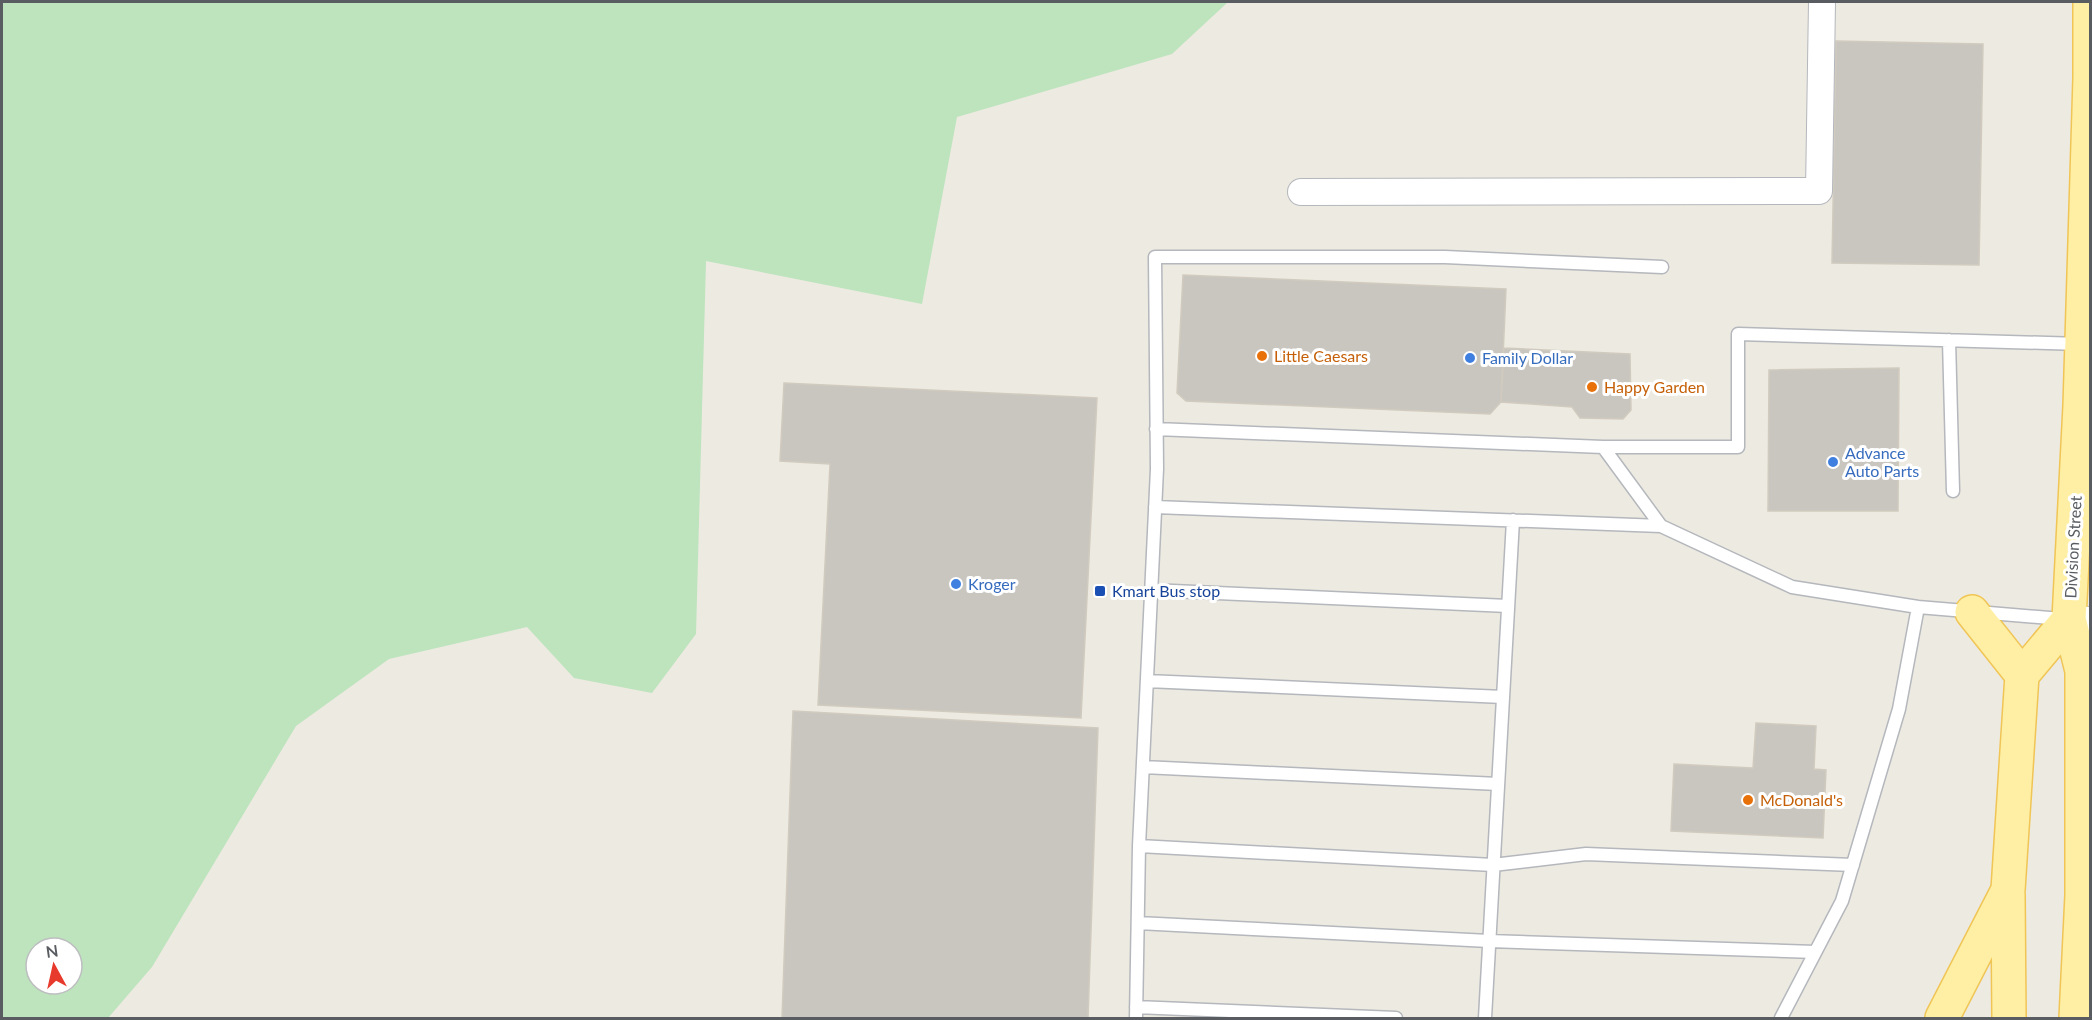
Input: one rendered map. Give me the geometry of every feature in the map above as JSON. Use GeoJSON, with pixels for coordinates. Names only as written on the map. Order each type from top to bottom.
{"type":"FeatureCollection","features":[{"type":"Feature","properties":{"kind":"main road","name":"Division Street"},"geometry":{"type":"LineString","coordinates":[[2076,1018],[2086,895],[2080,619],[2090,2]]}},
{"type":"Feature","properties":{"kind":"main road"},"geometry":{"type":"LineString","coordinates":[[1972,612],[2022,675],[2008,890],[2009,1018]]}},
{"type":"Feature","properties":{"kind":"main road"},"geometry":{"type":"LineString","coordinates":[[2022,675],[2080,619]]}},
{"type":"Feature","properties":{"kind":"main road"},"geometry":{"type":"LineString","coordinates":[[1942,1018],[2008,890]]}},
{"type":"Feature","properties":{"kind":"street"},"geometry":{"type":"LineString","coordinates":[[1301,192],[1820,191],[1822,2]]}},
{"type":"Feature","properties":{"kind":"lane"},"geometry":{"type":"LineString","coordinates":[[1396,1018],[1136,1013],[1139,846],[1155,507],[1155,257],[1445,257],[1662,267]]}},
{"type":"Feature","properties":{"kind":"lane"},"geometry":{"type":"LineString","coordinates":[[1156,429],[1603,447],[1738,447],[1738,334],[2086,344]]}},
{"type":"Feature","properties":{"kind":"lane"},"geometry":{"type":"LineString","coordinates":[[1949,340],[1953,491]]}},
{"type":"Feature","properties":{"kind":"lane"},"geometry":{"type":"LineString","coordinates":[[1603,447],[1661,526]]}},
{"type":"Feature","properties":{"kind":"lane"},"geometry":{"type":"LineString","coordinates":[[1155,507],[1661,526],[1791,587],[1918,607],[2080,619]]}},
{"type":"Feature","properties":{"kind":"lane"},"geometry":{"type":"LineString","coordinates":[[1485,1018],[1513,520]]}},
{"type":"Feature","properties":{"kind":"lane"},"geometry":{"type":"LineString","coordinates":[[1151,590],[1508,606]]}},
{"type":"Feature","properties":{"kind":"lane"},"geometry":{"type":"LineString","coordinates":[[1781,1018],[1842,901],[1899,709],[1918,607]]}},
{"type":"Feature","properties":{"kind":"lane"},"geometry":{"type":"LineString","coordinates":[[1147,681],[1503,697]]}},
{"type":"Feature","properties":{"kind":"lane"},"geometry":{"type":"LineString","coordinates":[[1143,767],[1498,784]]}},
{"type":"Feature","properties":{"kind":"lane"},"geometry":{"type":"LineString","coordinates":[[1139,846],[1493,865],[1586,854],[1853,865]]}},
{"type":"Feature","properties":{"kind":"lane"},"geometry":{"type":"LineString","coordinates":[[1138,923],[1489,941],[1815,952]]}},
{"type":"Feature","properties":{"kind":"green space"},"geometry":{"type":"Polygon","coordinates":[[[2,2],[1228,2],[1172,54],[957,117],[922,304],[706,261],[696,634],[652,693],[574,678],[527,627],[389,659],[296,726],[152,967],[108,1018],[2,1018],[2,2]]]}},
{"type":"Feature","properties":{"kind":"building"},"geometry":{"type":"Polygon","coordinates":[[[1836,41],[1983,44],[1979,265],[1832,263],[1836,41]]]}},
{"type":"Feature","properties":{"kind":"building"},"geometry":{"type":"Polygon","coordinates":[[[1183,275],[1506,289],[1501,402],[1490,414],[1186,401],[1177,393],[1183,275]]]}},
{"type":"Feature","properties":{"kind":"building"},"geometry":{"type":"Polygon","coordinates":[[[1504,348],[1630,354],[1631,410],[1623,419],[1580,418],[1572,407],[1501,402],[1504,348]]]}},
{"type":"Feature","properties":{"kind":"building","name":"Advance Auto Parts"},"geometry":{"type":"Polygon","coordinates":[[[1899,368],[1898,511],[1768,511],[1769,370],[1899,368]]]}},
{"type":"Feature","properties":{"kind":"building","name":"Kroger"},"geometry":{"type":"Polygon","coordinates":[[[784,383],[1097,398],[1081,718],[818,705],[830,464],[780,461],[784,383]]]}},
{"type":"Feature","properties":{"kind":"building"},"geometry":{"type":"Polygon","coordinates":[[[793,711],[1098,728],[1088,1018],[782,1018],[793,711]]]}},
{"type":"Feature","properties":{"kind":"building","name":"McDonald's"},"geometry":{"type":"Polygon","coordinates":[[[1756,723],[1816,726],[1814,769],[1826,770],[1823,838],[1671,831],[1674,764],[1753,768],[1756,723]]]}},
{"type":"Feature","properties":{"kind":"place","name":"Little Caesars"},"geometry":{"type":"Point","coordinates":[1262,356]}},
{"type":"Feature","properties":{"kind":"place","name":"Family Dollar"},"geometry":{"type":"Point","coordinates":[1470,358]}},
{"type":"Feature","properties":{"kind":"place","name":"Happy Garden"},"geometry":{"type":"Point","coordinates":[1592,387]}},
{"type":"Feature","properties":{"kind":"place","name":"Advance Auto Parts"},"geometry":{"type":"Point","coordinates":[1833,462]}},
{"type":"Feature","properties":{"kind":"place","name":"Kroger"},"geometry":{"type":"Point","coordinates":[956,584]}},
{"type":"Feature","properties":{"kind":"place","name":"Kmart Bus stop"},"geometry":{"type":"Point","coordinates":[1100,591]}},
{"type":"Feature","properties":{"kind":"place","name":"McDonald's"},"geometry":{"type":"Point","coordinates":[1748,800]}}]}
